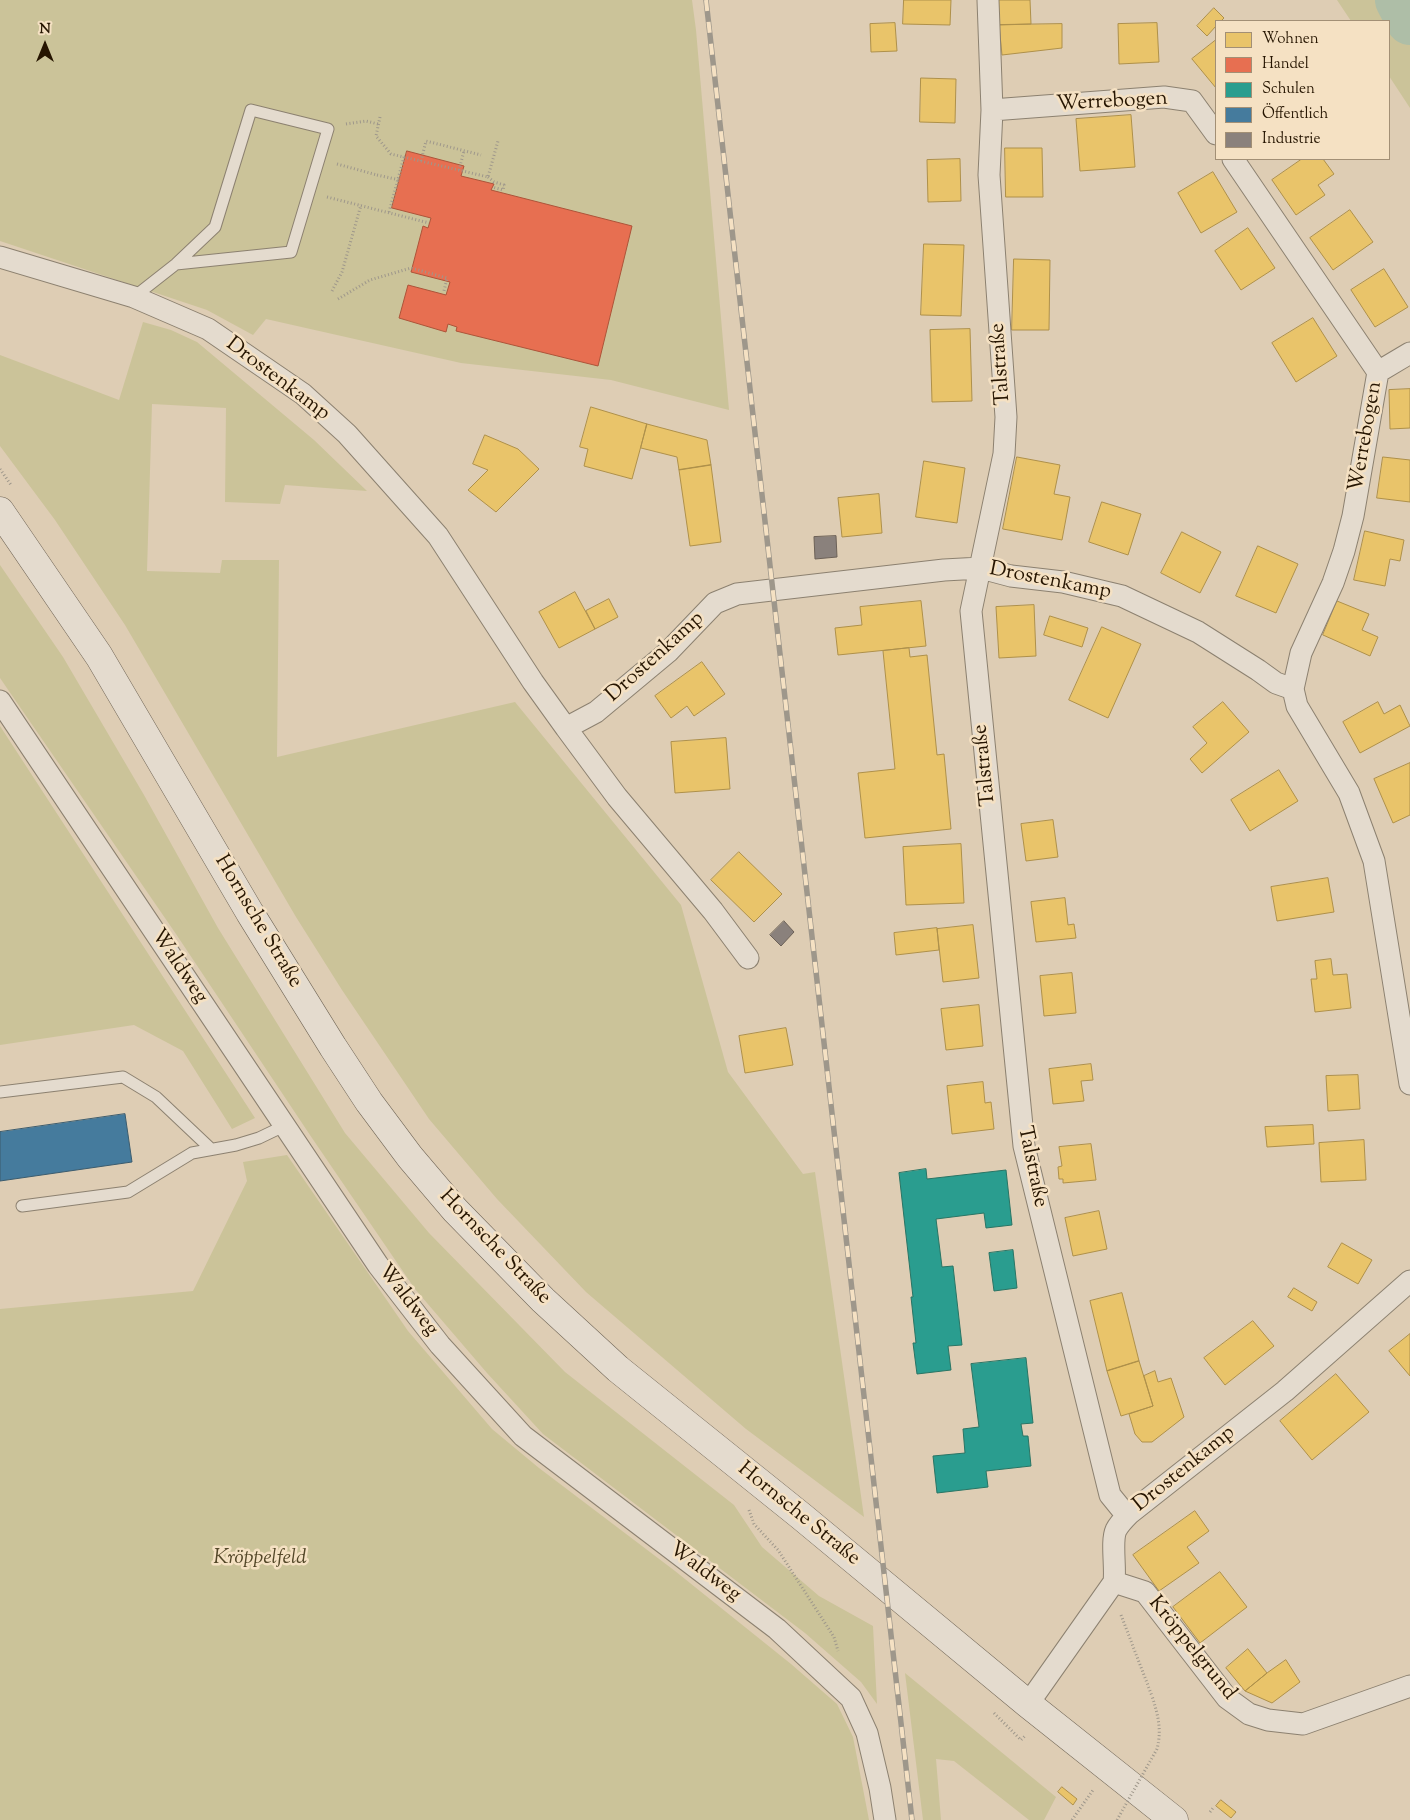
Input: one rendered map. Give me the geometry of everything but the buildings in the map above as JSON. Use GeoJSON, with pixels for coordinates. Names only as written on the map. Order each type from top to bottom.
{"type":"FeatureCollection","features":[{"type":"Feature","properties":{"kind":"main road","name":"Hornsche Straße"},"geometry":{"type":"LineString","coordinates":[[8,502],[250,913],[333,1047],[369,1102],[410,1157],[448,1202],[543,1300],[618,1369],[801,1516],[1028,1704],[1174,1820]]}},
{"type":"Feature","properties":{"kind":"street","name":"Talstraße"},"geometry":{"type":"LineString","coordinates":[[988,0],[992,110],[989,175],[1006,417],[1004,454],[971,611],[1024,1146],[1110,1495],[1123,1511],[1129,1514]]}},
{"type":"Feature","properties":{"kind":"street","name":"Werrebogen"},"geometry":{"type":"LineString","coordinates":[[992,110],[1164,97],[1192,101],[1215,133]]}},
{"type":"Feature","properties":{"kind":"street","name":"Werrebogen"},"geometry":{"type":"LineString","coordinates":[[1234,160],[1378,372],[1353,516],[1344,551],[1333,583],[1301,653],[1293,689]]}},
{"type":"Feature","properties":{"kind":"street","name":"Drostenkamp"},"geometry":{"type":"LineString","coordinates":[[0,257],[134,297],[208,329],[303,394],[347,434],[438,536],[533,682],[566,728],[617,797],[713,911],[748,958]]}},
{"type":"Feature","properties":{"kind":"street"},"geometry":{"type":"LineString","coordinates":[[1378,372],[1410,352]]}},
{"type":"Feature","properties":{"kind":"street","name":"Drostenkamp"},"geometry":{"type":"LineString","coordinates":[[566,728],[596,712],[668,652],[715,603],[737,594],[944,570],[980,568],[1011,576],[1064,582],[1122,596],[1198,632],[1276,683],[1293,689]]}},
{"type":"Feature","properties":{"kind":"street"},"geometry":{"type":"LineString","coordinates":[[1293,689],[1297,706],[1349,793],[1374,861],[1410,1084]]}},
{"type":"Feature","properties":{"kind":"street","name":"Waldweg"},"geometry":{"type":"LineString","coordinates":[[0,700],[378,1265],[440,1344],[523,1436],[777,1629],[851,1698],[867,1733],[880,1788],[885,1820]]}},
{"type":"Feature","properties":{"kind":"street","name":"Drostenkamp"},"geometry":{"type":"LineString","coordinates":[[1114,1582],[1116,1569],[1113,1537],[1116,1528],[1129,1514],[1285,1391],[1410,1281]]}},
{"type":"Feature","properties":{"kind":"street"},"geometry":{"type":"LineString","coordinates":[[1028,1704],[1114,1582]]}},
{"type":"Feature","properties":{"kind":"street","name":"Kröppelgrund"},"geometry":{"type":"LineString","coordinates":[[1114,1582],[1144,1592],[1227,1698],[1248,1714],[1268,1720],[1303,1724],[1410,1686]]}},
{"type":"Feature","properties":{"kind":"lane"},"geometry":{"type":"LineString","coordinates":[[134,297],[176,264],[215,227],[251,110],[328,129],[291,252],[176,264]]}},
{"type":"Feature","properties":{"kind":"lane"},"geometry":{"type":"LineString","coordinates":[[0,1092],[123,1077],[156,1097],[211,1149]]}},
{"type":"Feature","properties":{"kind":"lane"},"geometry":{"type":"LineString","coordinates":[[22,1206],[128,1192],[192,1153],[244,1143],[260,1138],[284,1126]]}},
{"type":"Feature","properties":{"kind":"path"},"geometry":{"type":"LineString","coordinates":[[380,117],[376,136],[391,154],[488,177],[494,182],[504,185],[503,190],[492,187]]}},
{"type":"Feature","properties":{"kind":"path"},"geometry":{"type":"LineString","coordinates":[[328,129],[366,121],[378,124]]}},
{"type":"Feature","properties":{"kind":"path"},"geometry":{"type":"LineString","coordinates":[[420,161],[426,141],[481,155]]}},
{"type":"Feature","properties":{"kind":"path"},"geometry":{"type":"LineString","coordinates":[[488,177],[498,141]]}},
{"type":"Feature","properties":{"kind":"path"},"geometry":{"type":"LineString","coordinates":[[459,170],[464,151]]}},
{"type":"Feature","properties":{"kind":"path"},"geometry":{"type":"LineString","coordinates":[[389,212],[404,157]]}},
{"type":"Feature","properties":{"kind":"path"},"geometry":{"type":"LineString","coordinates":[[319,160],[400,180]]}},
{"type":"Feature","properties":{"kind":"path"},"geometry":{"type":"LineString","coordinates":[[309,192],[430,223]]}},
{"type":"Feature","properties":{"kind":"path"},"geometry":{"type":"LineString","coordinates":[[332,291],[342,272],[361,205]]}},
{"type":"Feature","properties":{"kind":"path"},"geometry":{"type":"LineString","coordinates":[[338,298],[370,280],[411,268],[448,278],[444,291]]}},
{"type":"Feature","properties":{"kind":"path"},"geometry":{"type":"LineString","coordinates":[[0,469],[8,502]]}},
{"type":"Feature","properties":{"kind":"path"},"geometry":{"type":"LineString","coordinates":[[746,1504],[754,1524],[778,1550],[834,1637],[839,1654]]}},
{"type":"Feature","properties":{"kind":"path"},"geometry":{"type":"LineString","coordinates":[[1117,1820],[1157,1749],[1160,1738],[1160,1723],[1152,1696],[1121,1618]]}},
{"type":"Feature","properties":{"kind":"path"},"geometry":{"type":"LineString","coordinates":[[1072,1820],[1094,1789]]}},
{"type":"Feature","properties":{"kind":"path"},"geometry":{"type":"LineString","coordinates":[[1210,1812],[1213,1808]]}},
{"type":"Feature","properties":{"kind":"green space"},"geometry":{"type":"Polygon","coordinates":[[[0,0],[692,0],[729,410],[611,380],[461,363],[266,319],[253,335],[207,310],[0,241],[0,0]]]}},
{"type":"Feature","properties":{"kind":"green space"},"geometry":{"type":"Polygon","coordinates":[[[1337,0],[1410,0],[1410,108],[1390,78],[1390,20],[1350,20],[1337,0]]]}},
{"type":"Feature","properties":{"kind":"green space"},"geometry":{"type":"Polygon","coordinates":[[[143,322],[171,330],[197,342],[314,440],[367,491],[285,485],[280,504],[225,502],[226,408],[152,404],[147,571],[220,573],[222,560],[279,560],[277,757],[515,702],[681,905],[728,1072],[803,1174],[815,1172],[864,1517],[746,1429],[586,1292],[497,1199],[429,1119],[342,990],[296,917],[125,625],[55,520],[0,446],[0,355],[119,400],[143,322]]]}},
{"type":"Feature","properties":{"kind":"green space"},"geometry":{"type":"Polygon","coordinates":[[[0,565],[63,657],[144,795],[218,928],[345,1133],[429,1233],[565,1372],[734,1505],[762,1547],[819,1596],[873,1626],[877,1704],[861,1682],[805,1633],[543,1434],[487,1373],[415,1289],[176,934],[0,678],[0,565]]]}},
{"type":"Feature","properties":{"kind":"green space"},"geometry":{"type":"Polygon","coordinates":[[[0,726],[255,1118],[232,1129],[183,1051],[134,1025],[0,1045],[0,726]]]}},
{"type":"Feature","properties":{"kind":"green space","name":"Kröppelfeld"},"geometry":{"type":"Polygon","coordinates":[[[287,1155],[408,1331],[492,1429],[539,1468],[675,1571],[791,1664],[837,1704],[853,1737],[869,1820],[0,1820],[0,1309],[193,1291],[247,1181],[243,1162],[287,1155]]]}},
{"type":"Feature","properties":{"kind":"green space"},"geometry":{"type":"Polygon","coordinates":[[[905,1673],[1056,1797],[1044,1820],[1029,1820],[954,1761],[936,1759],[941,1820],[923,1820],[905,1673]]]}},
{"type":"Feature","properties":{"kind":"waterway"},"geometry":{"type":"LineString","coordinates":[[1399,0],[1410,21]]}},
{"type":"Feature","properties":{"kind":"railway"},"geometry":{"type":"LineString","coordinates":[[706,0],[912,1820]]}}]}
